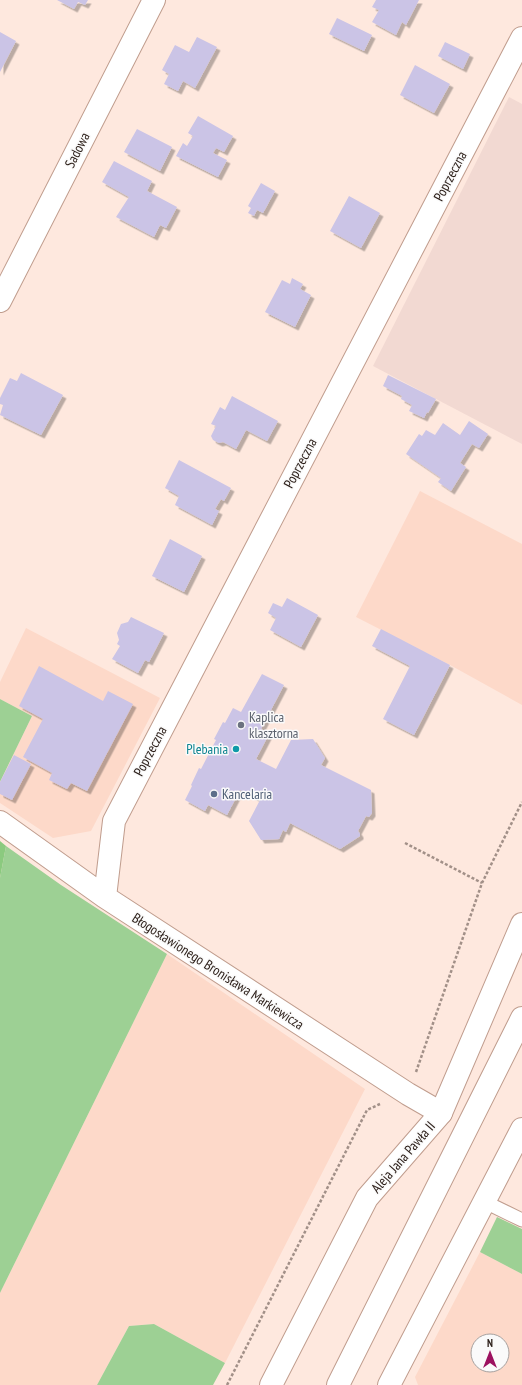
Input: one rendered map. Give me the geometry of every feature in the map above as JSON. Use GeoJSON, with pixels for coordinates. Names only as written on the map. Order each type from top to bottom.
{"type":"FeatureCollection","features":[{"type":"Feature","properties":{"kind":"street","name":"Sadowa"},"geometry":{"type":"LineString","coordinates":[[0,301],[154,0]]}},
{"type":"Feature","properties":{"kind":"street","name":"Poprzeczna"},"geometry":{"type":"LineString","coordinates":[[105,897],[114,821],[522,38]]}},
{"type":"Feature","properties":{"kind":"street","name":"Błogosławionego Bronisława Markiewicza"},"geometry":{"type":"LineString","coordinates":[[0,822],[105,897],[441,1114]]}},
{"type":"Feature","properties":{"kind":"street","name":"Aleja Jana Pawła II"},"geometry":{"type":"LineString","coordinates":[[271,1385],[367,1198],[441,1114],[522,924]]}},
{"type":"Feature","properties":{"kind":"street"},"geometry":{"type":"LineString","coordinates":[[338,1385],[522,1018]]}},
{"type":"Feature","properties":{"kind":"street"},"geometry":{"type":"LineString","coordinates":[[389,1385],[522,1129]]}},
{"type":"Feature","properties":{"kind":"lane"},"geometry":{"type":"LineString","coordinates":[[485,1202],[522,1220]]}},
{"type":"Feature","properties":{"kind":"path"},"geometry":{"type":"LineString","coordinates":[[405,843],[482,883]]}},
{"type":"Feature","properties":{"kind":"shaded area"},"geometry":{"type":"Polygon","coordinates":[[[509,97],[522,104],[522,444],[373,366],[509,97]]]}},
{"type":"Feature","properties":{"kind":"shaded area"},"geometry":{"type":"Polygon","coordinates":[[[420,491],[522,544],[522,705],[450,665],[356,617],[420,491]]]}},
{"type":"Feature","properties":{"kind":"shaded area"},"geometry":{"type":"Polygon","coordinates":[[[26,628],[160,698],[91,831],[53,838],[0,803],[0,782],[32,716],[0,699],[0,682],[26,628]]]}},
{"type":"Feature","properties":{"kind":"shaded area"},"geometry":{"type":"Polygon","coordinates":[[[167,954],[365,1089],[225,1363],[154,1324],[129,1326],[97,1385],[0,1385],[0,1293],[167,954]]]}},
{"type":"Feature","properties":{"kind":"shaded area"},"geometry":{"type":"Polygon","coordinates":[[[480,1252],[522,1274],[522,1385],[418,1385],[415,1377],[480,1252]]]}},
{"type":"Feature","properties":{"kind":"green space"},"geometry":{"type":"Polygon","coordinates":[[[0,699],[32,716],[0,782],[0,699]]]}},
{"type":"Feature","properties":{"kind":"green space"},"geometry":{"type":"Polygon","coordinates":[[[0,841],[6,846],[0,878],[0,841]]]}},
{"type":"Feature","properties":{"kind":"green space"},"geometry":{"type":"Polygon","coordinates":[[[6,846],[61,885],[167,954],[0,1293],[0,878],[6,846]]]}},
{"type":"Feature","properties":{"kind":"green space"},"geometry":{"type":"Polygon","coordinates":[[[497,1217],[522,1229],[522,1274],[480,1252],[497,1217]]]}},
{"type":"Feature","properties":{"kind":"green space"},"geometry":{"type":"Polygon","coordinates":[[[154,1324],[225,1363],[213,1385],[97,1385],[129,1326],[154,1324]]]}},
{"type":"Feature","properties":{"kind":"building"},"geometry":{"type":"Polygon","coordinates":[[[57,0],[88,0],[85,5],[78,2],[74,9],[57,0]]]}},
{"type":"Feature","properties":{"kind":"building"},"geometry":{"type":"Polygon","coordinates":[[[376,0],[419,0],[406,25],[402,22],[396,35],[372,22],[379,10],[372,7],[376,0]]]}},
{"type":"Feature","properties":{"kind":"building"},"geometry":{"type":"Polygon","coordinates":[[[337,18],[372,35],[364,51],[329,34],[337,18]]]}},
{"type":"Feature","properties":{"kind":"building"},"geometry":{"type":"Polygon","coordinates":[[[0,32],[16,41],[0,72],[0,32]]]}},
{"type":"Feature","properties":{"kind":"building"},"geometry":{"type":"Polygon","coordinates":[[[197,37],[217,47],[195,88],[183,81],[178,91],[164,84],[169,74],[162,70],[175,45],[189,52],[197,37]]]}},
{"type":"Feature","properties":{"kind":"building"},"geometry":{"type":"Polygon","coordinates":[[[445,42],[470,54],[463,69],[438,56],[445,42]]]}},
{"type":"Feature","properties":{"kind":"building"},"geometry":{"type":"Polygon","coordinates":[[[415,65],[450,84],[434,113],[400,95],[415,65]]]}},
{"type":"Feature","properties":{"kind":"building"},"geometry":{"type":"Polygon","coordinates":[[[198,116],[233,136],[224,152],[216,148],[213,153],[227,160],[218,177],[176,156],[183,143],[187,146],[193,136],[188,133],[198,116]]]}},
{"type":"Feature","properties":{"kind":"building"},"geometry":{"type":"Polygon","coordinates":[[[137,129],[172,147],[160,171],[124,152],[137,129]]]}},
{"type":"Feature","properties":{"kind":"building"},"geometry":{"type":"Polygon","coordinates":[[[114,161],[152,181],[147,191],[177,207],[166,228],[160,225],[154,237],[116,217],[129,197],[102,182],[114,161]]]}},
{"type":"Feature","properties":{"kind":"building"},"geometry":{"type":"Polygon","coordinates":[[[261,183],[275,191],[263,213],[257,210],[254,216],[248,213],[251,208],[248,206],[261,183]]]}},
{"type":"Feature","properties":{"kind":"building"},"geometry":{"type":"Polygon","coordinates":[[[349,196],[380,213],[361,248],[330,231],[349,196]]]}},
{"type":"Feature","properties":{"kind":"building"},"geometry":{"type":"Polygon","coordinates":[[[292,278],[303,284],[300,289],[311,295],[295,327],[265,312],[282,280],[290,284],[292,278]]]}},
{"type":"Feature","properties":{"kind":"building"},"geometry":{"type":"Polygon","coordinates":[[[21,373],[63,395],[41,435],[0,415],[3,405],[0,404],[0,398],[10,378],[17,381],[21,373]]]}},
{"type":"Feature","properties":{"kind":"building"},"geometry":{"type":"Polygon","coordinates":[[[388,375],[436,399],[424,418],[409,411],[412,405],[401,399],[402,396],[383,386],[388,375]]]}},
{"type":"Feature","properties":{"kind":"building"},"geometry":{"type":"Polygon","coordinates":[[[232,396],[278,421],[267,441],[246,430],[236,449],[223,442],[219,443],[213,440],[211,436],[216,426],[211,424],[220,407],[225,410],[232,396]]]}},
{"type":"Feature","properties":{"kind":"building"},"geometry":{"type":"Polygon","coordinates":[[[469,421],[488,434],[479,448],[472,444],[460,463],[466,467],[451,491],[438,482],[441,478],[406,454],[419,434],[422,436],[426,430],[435,435],[443,423],[460,435],[469,421]]]}},
{"type":"Feature","properties":{"kind":"building"},"geometry":{"type":"Polygon","coordinates":[[[179,460],[231,488],[224,501],[221,499],[215,509],[219,511],[212,525],[175,505],[179,496],[165,488],[179,460]]]}},
{"type":"Feature","properties":{"kind":"building"},"geometry":{"type":"Polygon","coordinates":[[[170,539],[202,556],[184,592],[152,576],[170,539]]]}},
{"type":"Feature","properties":{"kind":"building"},"geometry":{"type":"Polygon","coordinates":[[[287,598],[318,615],[301,647],[270,630],[276,618],[268,613],[273,603],[282,607],[287,598]]]}},
{"type":"Feature","properties":{"kind":"building"},"geometry":{"type":"Polygon","coordinates":[[[131,617],[164,633],[149,662],[145,660],[138,673],[112,659],[120,646],[117,644],[119,640],[117,633],[121,624],[128,622],[131,617]]]}},
{"type":"Feature","properties":{"kind":"building"},"geometry":{"type":"Polygon","coordinates":[[[381,629],[450,665],[414,735],[383,719],[410,666],[372,646],[381,629]]]}},
{"type":"Feature","properties":{"kind":"building"},"geometry":{"type":"Polygon","coordinates":[[[39,666],[103,701],[108,691],[133,704],[87,791],[71,783],[67,789],[49,780],[52,773],[23,757],[43,719],[19,706],[39,666]]]}},
{"type":"Feature","properties":{"kind":"building"},"geometry":{"type":"Polygon","coordinates":[[[262,674],[284,685],[261,729],[269,734],[256,759],[276,769],[291,740],[313,739],[325,758],[321,765],[371,790],[372,813],[369,817],[366,816],[358,831],[360,836],[340,849],[290,823],[286,832],[283,830],[279,839],[261,840],[249,821],[260,800],[240,790],[227,815],[208,805],[205,811],[185,800],[199,768],[201,769],[216,740],[214,739],[223,722],[225,723],[233,708],[241,712],[262,674]]]}},
{"type":"Feature","properties":{"kind":"building"},"geometry":{"type":"Polygon","coordinates":[[[14,755],[31,764],[12,800],[0,794],[0,782],[14,755]]]}},
{"type":"Feature","properties":{"kind":"place","name":"Kaplica klasztorna"},"geometry":{"type":"Point","coordinates":[241,725]}},
{"type":"Feature","properties":{"kind":"place","name":"Plebania"},"geometry":{"type":"Point","coordinates":[236,749]}},
{"type":"Feature","properties":{"kind":"place","name":"Kancelaria"},"geometry":{"type":"Point","coordinates":[214,794]}}]}
